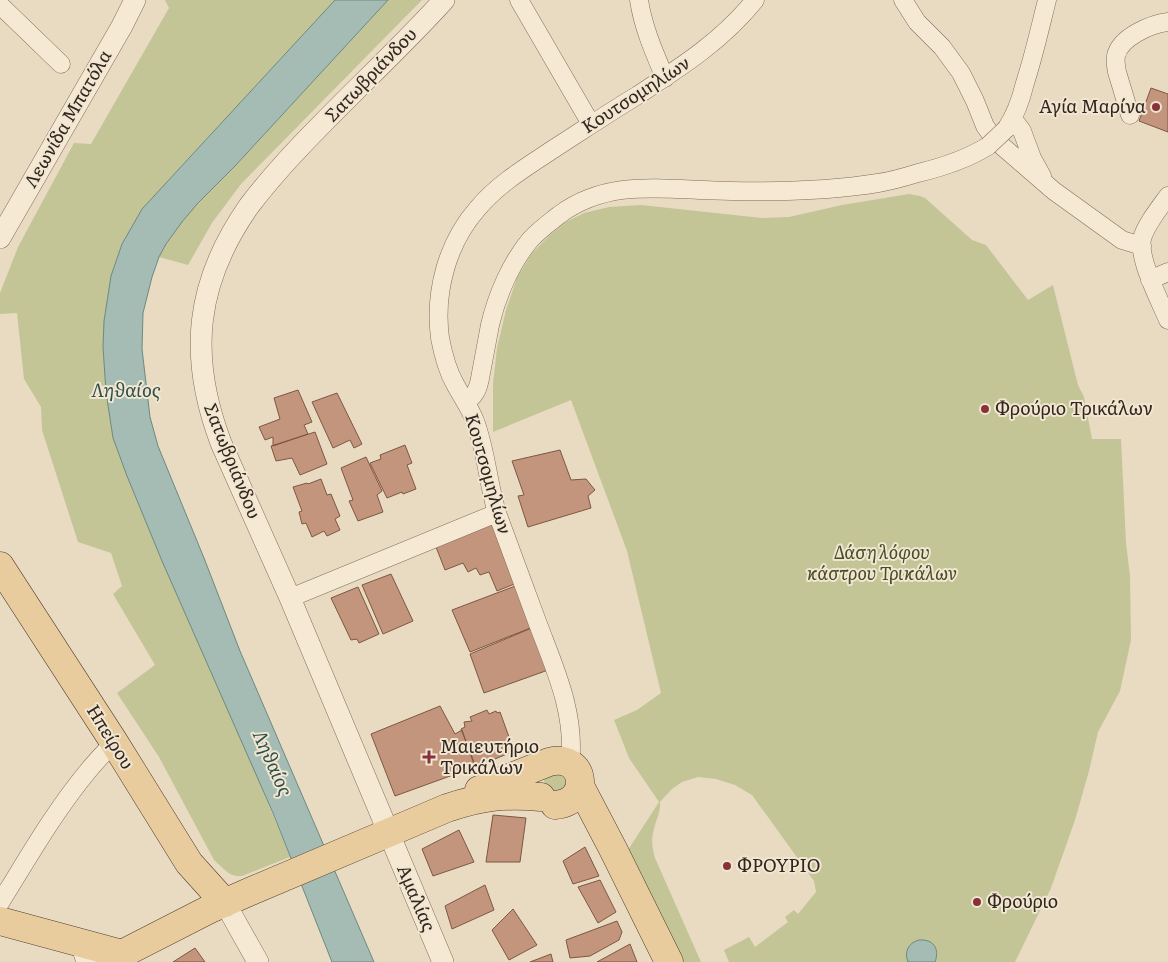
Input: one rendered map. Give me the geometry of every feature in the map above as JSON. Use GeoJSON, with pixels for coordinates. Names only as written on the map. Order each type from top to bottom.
{"type":"FeatureCollection","features":[{"type":"Feature","properties":{"kind":"main road","name":"Ηπείρου"},"geometry":{"type":"LineString","coordinates":[[0,566],[114,742],[189,863],[237,898]]}},
{"type":"Feature","properties":{"kind":"main road"},"geometry":{"type":"LineString","coordinates":[[565,771],[538,770],[535,779],[536,789],[548,801],[571,810],[589,821],[613,849]]}},
{"type":"Feature","properties":{"kind":"main road"},"geometry":{"type":"LineString","coordinates":[[0,921],[84,952],[116,958],[237,898],[448,808],[486,797],[512,795],[563,804],[577,794],[565,771]]}},
{"type":"Feature","properties":{"kind":"main road"},"geometry":{"type":"LineString","coordinates":[[448,808],[470,794],[565,771]]}},
{"type":"Feature","properties":{"kind":"main road"},"geometry":{"type":"LineString","coordinates":[[565,771],[613,849],[669,962]]}},
{"type":"Feature","properties":{"kind":"street","name":"Λεωνίδα Μπατόλα"},"geometry":{"type":"LineString","coordinates":[[0,238],[136,0]]}},
{"type":"Feature","properties":{"kind":"street","name":"Σατωβριάνδου"},"geometry":{"type":"LineString","coordinates":[[379,837],[290,598],[221,442],[211,413],[203,376],[201,331],[206,297],[211,280],[239,221],[267,183],[291,156],[444,0]]}},
{"type":"Feature","properties":{"kind":"street"},"geometry":{"type":"LineString","coordinates":[[519,0],[591,124]]}},
{"type":"Feature","properties":{"kind":"street"},"geometry":{"type":"LineString","coordinates":[[639,0],[647,32],[665,78]]}},
{"type":"Feature","properties":{"kind":"street","name":"Κουτσομηλίων"},"geometry":{"type":"LineString","coordinates":[[565,771],[572,750],[571,727],[563,691],[497,513],[479,432],[466,402],[451,377],[443,351],[439,322],[440,291],[443,275],[453,246],[467,222],[490,194],[591,124],[690,61],[716,40],[755,0]]}},
{"type":"Feature","properties":{"kind":"street"},"geometry":{"type":"LineString","coordinates":[[904,0],[917,22],[942,47],[962,73],[989,133],[995,140],[1042,180],[1118,237],[1127,242],[1142,246]]}},
{"type":"Feature","properties":{"kind":"street"},"geometry":{"type":"LineString","coordinates":[[466,402],[478,387],[490,323],[503,286],[517,258],[540,230],[570,207],[613,191],[639,187],[728,191],[782,191],[878,183],[925,172],[974,154],[998,138],[1010,124],[1019,104],[1032,62],[1047,0]]}},
{"type":"Feature","properties":{"kind":"street"},"geometry":{"type":"LineString","coordinates":[[0,5],[61,64]]}},
{"type":"Feature","properties":{"kind":"street"},"geometry":{"type":"LineString","coordinates":[[1130,115],[1117,72],[1116,54],[1120,46],[1138,32],[1153,25],[1168,22]]}},
{"type":"Feature","properties":{"kind":"street"},"geometry":{"type":"LineString","coordinates":[[1010,124],[1022,131],[1032,158],[1042,175],[1042,180]]}},
{"type":"Feature","properties":{"kind":"street"},"geometry":{"type":"LineString","coordinates":[[1168,196],[1142,240],[1142,254],[1150,280],[1168,320]]}},
{"type":"Feature","properties":{"kind":"street"},"geometry":{"type":"LineString","coordinates":[[1150,280],[1168,272]]}},
{"type":"Feature","properties":{"kind":"street"},"geometry":{"type":"LineString","coordinates":[[290,598],[497,513]]}},
{"type":"Feature","properties":{"kind":"street"},"geometry":{"type":"LineString","coordinates":[[0,903],[49,824],[89,769],[114,742]]}},
{"type":"Feature","properties":{"kind":"street","name":"Αμαλίας"},"geometry":{"type":"LineString","coordinates":[[379,837],[443,962]]}},
{"type":"Feature","properties":{"kind":"street"},"geometry":{"type":"LineString","coordinates":[[237,898],[258,962]]}},
{"type":"Feature","properties":{"kind":"green space"},"geometry":{"type":"Polygon","coordinates":[[[165,0],[335,0],[164,185],[122,244],[111,276],[104,321],[103,347],[106,392],[113,438],[162,561],[257,776],[290,857],[242,876],[230,874],[214,860],[159,757],[117,693],[155,665],[113,594],[122,586],[111,553],[78,542],[42,430],[41,407],[24,379],[17,313],[0,314],[0,293],[18,247],[74,143],[91,144],[169,8],[165,0]]]}},
{"type":"Feature","properties":{"kind":"green space"},"geometry":{"type":"Polygon","coordinates":[[[388,0],[422,0],[241,184],[212,223],[188,265],[159,257],[166,244],[198,203],[235,166],[388,0]]]}},
{"type":"Feature","properties":{"kind":"green space","name":"Δάση λόφου κάστρου Τρικάλων"},"geometry":{"type":"Polygon","coordinates":[[[909,194],[925,198],[972,240],[986,245],[1028,300],[1053,285],[1078,385],[1084,397],[1092,439],[1121,439],[1126,543],[1130,576],[1131,640],[1120,691],[1098,732],[1075,820],[1051,888],[1015,962],[729,962],[724,950],[749,937],[755,947],[788,922],[785,917],[794,910],[798,914],[816,892],[814,881],[752,795],[735,785],[716,779],[698,777],[682,782],[672,789],[660,802],[652,836],[655,858],[701,962],[683,962],[628,850],[659,802],[629,758],[614,720],[637,710],[661,693],[627,551],[571,400],[493,432],[493,384],[497,348],[506,310],[517,278],[532,253],[566,222],[584,213],[609,207],[641,205],[762,218],[789,217],[842,205],[909,194]]]}},
{"type":"Feature","properties":{"kind":"green space"},"geometry":{"type":"Polygon","coordinates":[[[549,772],[570,778],[560,795],[545,788],[544,779],[549,772]]]}},
{"type":"Feature","properties":{"kind":"water","name":"Ληθαίος"},"geometry":{"type":"Polygon","coordinates":[[[335,0],[388,0],[235,166],[198,203],[166,244],[152,277],[143,313],[142,349],[150,417],[158,446],[240,651],[374,962],[332,962],[273,813],[162,561],[127,476],[113,438],[106,392],[103,347],[104,321],[111,276],[122,244],[142,209],[335,0]]]}},
{"type":"Feature","properties":{"kind":"water"},"geometry":{"type":"Polygon","coordinates":[[[919,940],[928,941],[934,945],[937,953],[935,962],[908,962],[906,955],[908,948],[912,943],[919,940]]]}},
{"type":"Feature","properties":{"kind":"building","name":"Αγία Μαρίνα"},"geometry":{"type":"Polygon","coordinates":[[[1151,88],[1168,94],[1168,132],[1139,121],[1151,88]]]}},
{"type":"Feature","properties":{"kind":"building"},"geometry":{"type":"Polygon","coordinates":[[[298,390],[312,422],[304,425],[308,434],[273,446],[273,437],[265,440],[259,427],[280,419],[274,398],[298,390]]]}},
{"type":"Feature","properties":{"kind":"building"},"geometry":{"type":"Polygon","coordinates":[[[337,393],[362,444],[354,448],[350,440],[333,448],[312,402],[337,393]]]}},
{"type":"Feature","properties":{"kind":"building"},"geometry":{"type":"Polygon","coordinates":[[[315,432],[327,464],[300,475],[292,458],[276,461],[271,446],[315,432]]]}},
{"type":"Feature","properties":{"kind":"building"},"geometry":{"type":"Polygon","coordinates":[[[405,445],[412,463],[407,465],[416,489],[387,498],[370,463],[381,459],[380,455],[405,445]]]}},
{"type":"Feature","properties":{"kind":"building"},"geometry":{"type":"Polygon","coordinates":[[[560,450],[571,480],[586,479],[595,490],[588,496],[591,508],[528,527],[518,496],[524,495],[512,461],[560,450]]]}},
{"type":"Feature","properties":{"kind":"building"},"geometry":{"type":"Polygon","coordinates":[[[366,457],[382,491],[377,495],[383,512],[358,521],[349,501],[353,500],[341,468],[366,457]]]}},
{"type":"Feature","properties":{"kind":"building"},"geometry":{"type":"Polygon","coordinates":[[[321,479],[327,495],[331,494],[340,516],[335,519],[340,530],[327,536],[324,531],[312,537],[306,523],[302,524],[299,512],[302,511],[293,487],[321,479]]]}},
{"type":"Feature","properties":{"kind":"building"},"geometry":{"type":"Polygon","coordinates":[[[495,523],[517,583],[497,591],[489,572],[480,575],[476,568],[468,572],[463,563],[445,570],[436,547],[495,523]]]}},
{"type":"Feature","properties":{"kind":"building"},"geometry":{"type":"Polygon","coordinates":[[[391,574],[413,621],[383,634],[362,585],[391,574]]]}},
{"type":"Feature","properties":{"kind":"building"},"geometry":{"type":"Polygon","coordinates":[[[518,585],[533,627],[470,652],[452,610],[518,585]]]}},
{"type":"Feature","properties":{"kind":"building"},"geometry":{"type":"Polygon","coordinates":[[[358,587],[379,634],[359,643],[357,639],[351,640],[331,598],[358,587]]]}},
{"type":"Feature","properties":{"kind":"building"},"geometry":{"type":"Polygon","coordinates":[[[534,627],[551,669],[484,693],[470,654],[534,627]]]}},
{"type":"Feature","properties":{"kind":"building"},"geometry":{"type":"Polygon","coordinates":[[[440,706],[455,734],[462,730],[475,767],[395,796],[371,734],[440,706]]]}},
{"type":"Feature","properties":{"kind":"building"},"geometry":{"type":"Polygon","coordinates":[[[487,710],[489,714],[496,711],[497,713],[500,712],[514,751],[476,767],[461,729],[465,727],[464,722],[472,721],[470,717],[487,710]]]}},
{"type":"Feature","properties":{"kind":"building"},"geometry":{"type":"Polygon","coordinates":[[[493,815],[526,818],[520,862],[486,862],[493,815]]]}},
{"type":"Feature","properties":{"kind":"building"},"geometry":{"type":"Polygon","coordinates":[[[459,830],[474,862],[433,876],[422,849],[459,830]]]}},
{"type":"Feature","properties":{"kind":"building"},"geometry":{"type":"Polygon","coordinates":[[[585,847],[599,876],[573,884],[563,861],[585,847]]]}},
{"type":"Feature","properties":{"kind":"building"},"geometry":{"type":"Polygon","coordinates":[[[600,880],[616,912],[598,923],[578,887],[600,880]]]}},
{"type":"Feature","properties":{"kind":"building"},"geometry":{"type":"Polygon","coordinates":[[[485,885],[494,910],[452,929],[445,906],[485,885]]]}},
{"type":"Feature","properties":{"kind":"building"},"geometry":{"type":"Polygon","coordinates":[[[513,909],[537,945],[509,960],[492,930],[513,909]]]}},
{"type":"Feature","properties":{"kind":"building"},"geometry":{"type":"Polygon","coordinates":[[[617,921],[622,932],[619,940],[590,956],[570,958],[566,940],[617,921]]]}},
{"type":"Feature","properties":{"kind":"building"},"geometry":{"type":"Polygon","coordinates":[[[630,944],[637,962],[597,962],[630,944]]]}},
{"type":"Feature","properties":{"kind":"building"},"geometry":{"type":"Polygon","coordinates":[[[195,948],[205,962],[173,962],[195,948]]]}},
{"type":"Feature","properties":{"kind":"building"},"geometry":{"type":"Polygon","coordinates":[[[551,954],[553,962],[530,962],[551,954]]]}},
{"type":"Feature","properties":{"kind":"place","name":"Αγία Μαρίνα"},"geometry":{"type":"Point","coordinates":[1156,107]}},
{"type":"Feature","properties":{"kind":"place","name":"Φρούριο Τρικάλων"},"geometry":{"type":"Point","coordinates":[985,409]}},
{"type":"Feature","properties":{"kind":"place","name":"Μαιευτήριο Τρικάλων"},"geometry":{"type":"Point","coordinates":[429,757]}},
{"type":"Feature","properties":{"kind":"place","name":"ΦΡΟΥΡΙΟ"},"geometry":{"type":"Point","coordinates":[727,866]}},
{"type":"Feature","properties":{"kind":"place","name":"Φρούριο"},"geometry":{"type":"Point","coordinates":[977,902]}}]}
